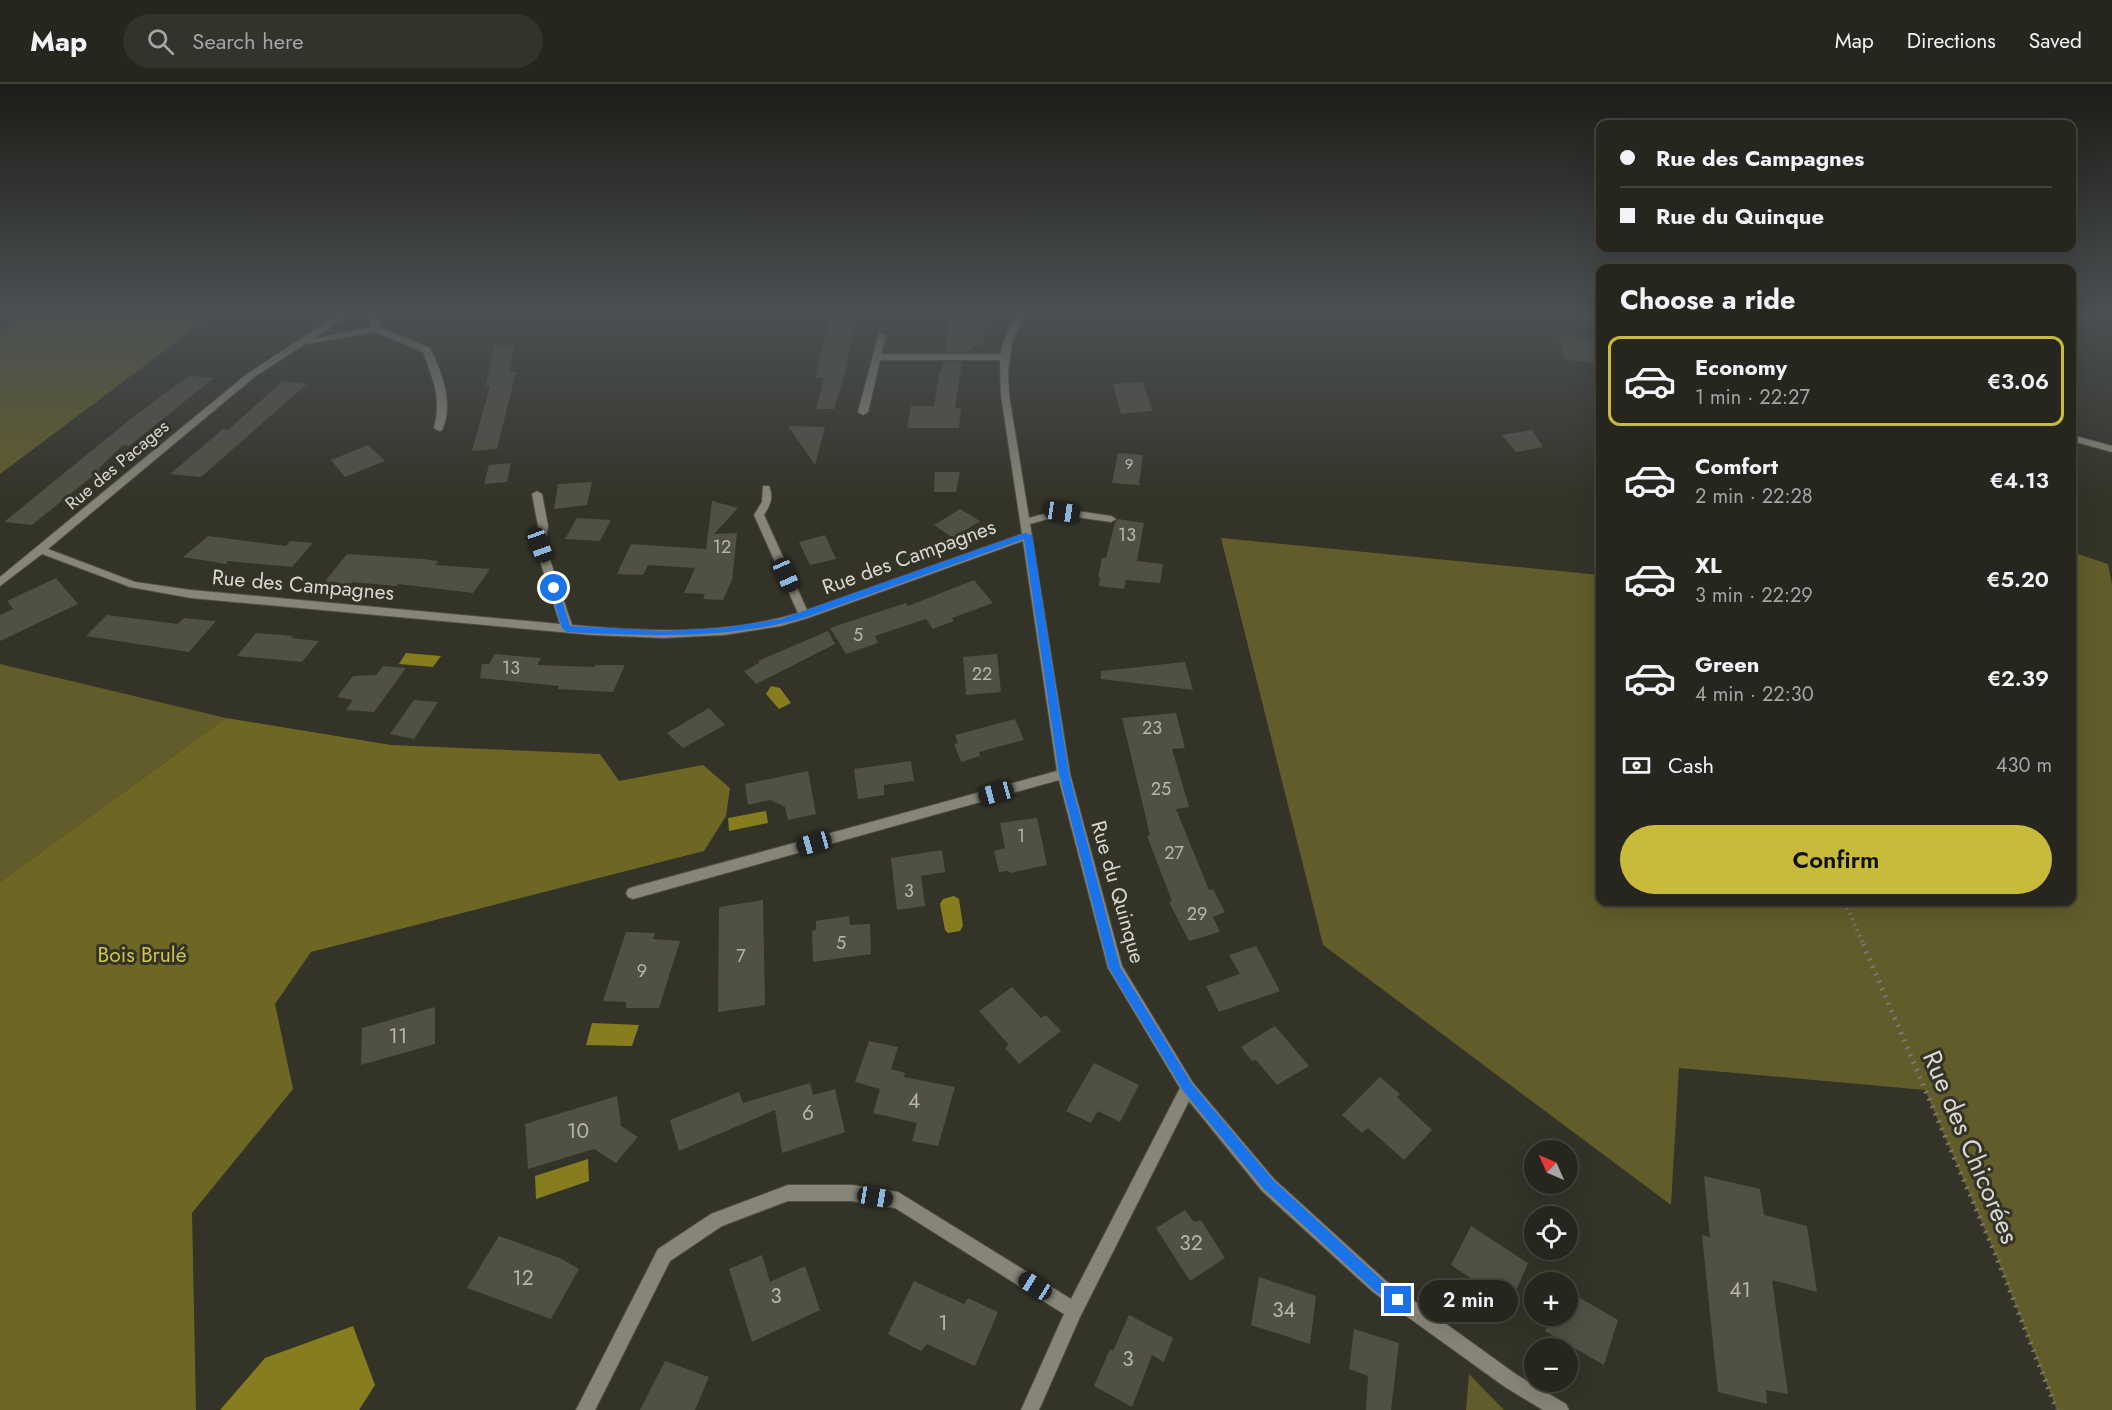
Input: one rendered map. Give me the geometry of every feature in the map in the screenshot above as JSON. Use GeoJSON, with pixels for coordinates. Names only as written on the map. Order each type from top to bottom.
{"type":"FeatureCollection","features":[{"type":"Feature","properties":{"kind":"street","name":"Rue des Pacages"},"geometry":{"type":"LineString","coordinates":[[0,583],[252,375]]}},
{"type":"Feature","properties":{"kind":"street"},"geometry":{"type":"LineString","coordinates":[[436,375],[445,411],[439,428]]}},
{"type":"Feature","properties":{"kind":"street"},"geometry":{"type":"LineString","coordinates":[[863,412],[873,375]]}},
{"type":"Feature","properties":{"kind":"street","name":"Rue du Quinque"},"geometry":{"type":"LineString","coordinates":[[1003,375],[1064,774],[1115,968],[1188,1088],[1268,1185],[1379,1287],[1511,1381],[1560,1410]]}},
{"type":"Feature","properties":{"kind":"street"},"geometry":{"type":"LineString","coordinates":[[2076,439],[2112,449]]}},
{"type":"Feature","properties":{"kind":"street","name":"Rue des Campagnes"},"geometry":{"type":"LineString","coordinates":[[766,488],[767,501],[759,515],[804,615]]}},
{"type":"Feature","properties":{"kind":"street"},"geometry":{"type":"LineString","coordinates":[[537,494],[543,526],[540,545],[567,628]]}},
{"type":"Feature","properties":{"kind":"street","name":"Rue des Campagnes"},"geometry":{"type":"LineString","coordinates":[[42,550],[77,566],[134,585],[191,594],[567,628],[663,634],[724,631],[781,622],[804,615],[1027,528],[1062,512],[1111,519]]}},
{"type":"Feature","properties":{"kind":"street"},"geometry":{"type":"LineString","coordinates":[[633,893],[1064,774]]}},
{"type":"Feature","properties":{"kind":"street"},"geometry":{"type":"LineString","coordinates":[[1030,1410],[1074,1311],[1188,1088]]}},
{"type":"Feature","properties":{"kind":"street"},"geometry":{"type":"LineString","coordinates":[[585,1410],[664,1255],[717,1220],[788,1193],[852,1193],[898,1200],[1074,1311]]}},
{"type":"Feature","properties":{"kind":"path","name":"Rue des Chicorées"},"geometry":{"type":"LineString","coordinates":[[1847,906],[1997,1258],[2058,1410]]}},
{"type":"Feature","properties":{"kind":"shaded area"},"geometry":{"type":"Polygon","coordinates":[[[0,375],[132,375],[0,474],[0,375]]]}},
{"type":"Feature","properties":{"kind":"shaded area"},"geometry":{"type":"Polygon","coordinates":[[[1221,538],[1596,575],[1596,906],[2076,906],[2076,553],[2108,564],[2112,584],[2112,1410],[2057,1410],[1997,1258],[1925,1090],[1679,1068],[1671,1205],[1323,945],[1221,538]]]}},
{"type":"Feature","properties":{"kind":"shaded area"},"geometry":{"type":"Polygon","coordinates":[[[406,653],[441,656],[433,667],[399,664],[406,653]]]}},
{"type":"Feature","properties":{"kind":"shaded area"},"geometry":{"type":"Polygon","coordinates":[[[0,664],[226,718],[0,882],[0,664]]]}},
{"type":"Feature","properties":{"kind":"shaded area"},"geometry":{"type":"Polygon","coordinates":[[[771,686],[780,688],[791,703],[779,709],[766,694],[771,686]]]}},
{"type":"Feature","properties":{"kind":"shaded area"},"geometry":{"type":"Polygon","coordinates":[[[766,811],[768,823],[729,831],[728,818],[766,811]]]}},
{"type":"Feature","properties":{"kind":"shaded area"},"geometry":{"type":"Polygon","coordinates":[[[954,896],[959,899],[963,926],[960,931],[948,933],[945,930],[940,904],[943,899],[954,896]]]}},
{"type":"Feature","properties":{"kind":"shaded area"},"geometry":{"type":"Polygon","coordinates":[[[592,1023],[639,1025],[632,1046],[586,1045],[592,1023]]]}},
{"type":"Feature","properties":{"kind":"shaded area"},"geometry":{"type":"Polygon","coordinates":[[[588,1159],[589,1181],[536,1199],[535,1176],[588,1159]]]}},
{"type":"Feature","properties":{"kind":"shaded area"},"geometry":{"type":"Polygon","coordinates":[[[353,1326],[375,1385],[359,1410],[220,1410],[265,1358],[353,1326]]]}},
{"type":"Feature","properties":{"kind":"shaded area"},"geometry":{"type":"Polygon","coordinates":[[[1469,1374],[1504,1410],[1466,1410],[1469,1374]]]}},
{"type":"Feature","properties":{"kind":"green space","name":"Bois Brulé"},"geometry":{"type":"Polygon","coordinates":[[[226,718],[391,745],[600,754],[619,781],[703,765],[730,788],[726,816],[704,851],[311,952],[275,1004],[293,1089],[192,1213],[196,1410],[0,1410],[0,882],[226,718]]]}},
{"type":"Feature","properties":{"kind":"building"},"geometry":{"type":"Polygon","coordinates":[[[488,375],[515,375],[497,449],[472,451],[490,386],[486,386],[488,375]]]}},
{"type":"Feature","properties":{"kind":"building"},"geometry":{"type":"Polygon","coordinates":[[[816,375],[844,375],[834,409],[816,409],[824,378],[815,378],[816,375]]]}},
{"type":"Feature","properties":{"kind":"building"},"geometry":{"type":"Polygon","coordinates":[[[939,375],[960,375],[955,408],[961,408],[959,428],[907,428],[911,406],[934,406],[939,375]]]}},
{"type":"Feature","properties":{"kind":"building"},"geometry":{"type":"Polygon","coordinates":[[[189,376],[214,378],[129,446],[123,445],[98,469],[100,470],[32,525],[4,522],[133,417],[189,376]]]}},
{"type":"Feature","properties":{"kind":"building"},"geometry":{"type":"Polygon","coordinates":[[[283,381],[307,384],[201,477],[170,474],[223,429],[228,430],[283,381]]]}},
{"type":"Feature","properties":{"kind":"building"},"geometry":{"type":"Polygon","coordinates":[[[1143,382],[1152,411],[1121,414],[1113,384],[1143,382]]]}},
{"type":"Feature","properties":{"kind":"building"},"geometry":{"type":"Polygon","coordinates":[[[788,426],[825,427],[815,465],[788,426]]]}},
{"type":"Feature","properties":{"kind":"building"},"geometry":{"type":"Polygon","coordinates":[[[1532,430],[1543,447],[1516,452],[1502,435],[1532,430]]]}},
{"type":"Feature","properties":{"kind":"building"},"geometry":{"type":"Polygon","coordinates":[[[368,445],[385,461],[345,477],[331,460],[368,445]]]}},
{"type":"Feature","properties":{"kind":"building"},"geometry":{"type":"Polygon","coordinates":[[[1118,453],[1143,455],[1139,485],[1112,483],[1118,453]]]}},
{"type":"Feature","properties":{"kind":"building"},"geometry":{"type":"Polygon","coordinates":[[[511,463],[507,482],[484,484],[489,465],[511,463]]]}},
{"type":"Feature","properties":{"kind":"building"},"geometry":{"type":"Polygon","coordinates":[[[935,472],[960,472],[956,492],[934,492],[935,472]]]}},
{"type":"Feature","properties":{"kind":"building"},"geometry":{"type":"Polygon","coordinates":[[[592,482],[587,505],[554,509],[558,484],[592,482]]]}},
{"type":"Feature","properties":{"kind":"building"},"geometry":{"type":"Polygon","coordinates":[[[712,501],[738,508],[714,534],[737,533],[732,580],[723,600],[703,599],[705,594],[684,593],[695,568],[648,565],[643,575],[617,574],[631,544],[706,549],[712,501]]]}},
{"type":"Feature","properties":{"kind":"building"},"geometry":{"type":"Polygon","coordinates":[[[960,509],[980,521],[953,538],[934,525],[960,509]]]}},
{"type":"Feature","properties":{"kind":"building"},"geometry":{"type":"Polygon","coordinates":[[[577,518],[611,520],[600,541],[565,539],[577,518]]]}},
{"type":"Feature","properties":{"kind":"building"},"geometry":{"type":"Polygon","coordinates":[[[1118,519],[1144,523],[1137,561],[1163,564],[1160,583],[1126,580],[1124,589],[1099,586],[1100,577],[1098,577],[1102,558],[1106,558],[1115,522],[1118,519]]]}},
{"type":"Feature","properties":{"kind":"building"},"geometry":{"type":"Polygon","coordinates":[[[825,535],[836,559],[810,565],[799,542],[825,535]]]}},
{"type":"Feature","properties":{"kind":"building"},"geometry":{"type":"Polygon","coordinates":[[[208,536],[286,546],[290,541],[313,543],[292,567],[228,561],[226,564],[183,557],[208,536]]]}},
{"type":"Feature","properties":{"kind":"building"},"geometry":{"type":"Polygon","coordinates":[[[347,554],[423,559],[438,561],[435,565],[490,569],[473,593],[398,584],[396,586],[352,582],[348,586],[323,584],[347,554]]]}},
{"type":"Feature","properties":{"kind":"building"},"geometry":{"type":"Polygon","coordinates":[[[56,578],[78,604],[0,641],[0,615],[13,609],[7,601],[56,578]]]}},
{"type":"Feature","properties":{"kind":"building"},"geometry":{"type":"Polygon","coordinates":[[[974,580],[993,603],[952,618],[954,621],[933,629],[926,619],[875,636],[878,643],[846,654],[830,628],[906,603],[908,606],[974,580]]]}},
{"type":"Feature","properties":{"kind":"building"},"geometry":{"type":"Polygon","coordinates":[[[107,615],[178,624],[184,618],[216,621],[189,652],[86,636],[107,615]]]}},
{"type":"Feature","properties":{"kind":"building"},"geometry":{"type":"Polygon","coordinates":[[[828,631],[835,644],[756,684],[744,671],[759,663],[758,661],[828,631]]]}},
{"type":"Feature","properties":{"kind":"building"},"geometry":{"type":"Polygon","coordinates":[[[256,633],[294,636],[291,638],[319,641],[302,662],[237,656],[256,633]]]}},
{"type":"Feature","properties":{"kind":"building"},"geometry":{"type":"Polygon","coordinates":[[[495,654],[541,658],[537,665],[594,667],[596,665],[625,665],[613,692],[558,689],[559,686],[480,678],[482,664],[489,664],[495,654]]]}},
{"type":"Feature","properties":{"kind":"building"},"geometry":{"type":"Polygon","coordinates":[[[997,654],[1001,692],[966,695],[963,657],[997,654]]]}},
{"type":"Feature","properties":{"kind":"building"},"geometry":{"type":"Polygon","coordinates":[[[1185,662],[1193,690],[1101,679],[1101,671],[1185,662]]]}},
{"type":"Feature","properties":{"kind":"building"},"geometry":{"type":"Polygon","coordinates":[[[383,666],[406,668],[374,712],[346,710],[353,700],[337,697],[353,676],[376,675],[383,666]]]}},
{"type":"Feature","properties":{"kind":"building"},"geometry":{"type":"Polygon","coordinates":[[[414,700],[438,702],[414,739],[390,734],[414,700]]]}},
{"type":"Feature","properties":{"kind":"building"},"geometry":{"type":"Polygon","coordinates":[[[709,708],[725,725],[683,748],[667,733],[709,708]]]}},
{"type":"Feature","properties":{"kind":"building"},"geometry":{"type":"Polygon","coordinates":[[[1176,713],[1185,748],[1172,749],[1189,807],[1176,809],[1209,890],[1213,889],[1225,912],[1213,917],[1220,932],[1189,941],[1169,902],[1172,901],[1147,836],[1150,835],[1122,718],[1176,713]]]}},
{"type":"Feature","properties":{"kind":"building"},"geometry":{"type":"Polygon","coordinates":[[[1015,719],[1024,740],[979,752],[980,756],[961,762],[954,744],[958,743],[955,735],[1015,719]]]}},
{"type":"Feature","properties":{"kind":"building"},"geometry":{"type":"Polygon","coordinates":[[[911,761],[914,781],[884,785],[884,795],[858,799],[854,769],[911,761]]]}},
{"type":"Feature","properties":{"kind":"building"},"geometry":{"type":"Polygon","coordinates":[[[808,771],[816,814],[788,820],[785,807],[770,800],[748,805],[745,784],[808,771]]]}},
{"type":"Feature","properties":{"kind":"building"},"geometry":{"type":"Polygon","coordinates":[[[1037,818],[1047,865],[1010,873],[1008,871],[999,872],[994,851],[1005,848],[1000,823],[1037,818]]]}},
{"type":"Feature","properties":{"kind":"building"},"geometry":{"type":"Polygon","coordinates":[[[942,850],[945,872],[921,876],[925,906],[897,910],[891,858],[942,850]]]}},
{"type":"Feature","properties":{"kind":"building"},"geometry":{"type":"Polygon","coordinates":[[[763,900],[765,1005],[718,1012],[719,907],[763,900]]]}},
{"type":"Feature","properties":{"kind":"building"},"geometry":{"type":"Polygon","coordinates":[[[849,916],[850,925],[870,924],[871,954],[813,962],[812,931],[816,930],[816,921],[849,916]]]}},
{"type":"Feature","properties":{"kind":"building"},"geometry":{"type":"Polygon","coordinates":[[[626,932],[655,933],[653,939],[680,941],[659,1008],[626,1008],[626,1002],[603,1001],[626,932]]]}},
{"type":"Feature","properties":{"kind":"building"},"geometry":{"type":"Polygon","coordinates":[[[1256,946],[1280,991],[1219,1012],[1206,986],[1240,974],[1229,955],[1256,946]]]}},
{"type":"Feature","properties":{"kind":"building"},"geometry":{"type":"Polygon","coordinates":[[[1012,987],[1041,1018],[1046,1015],[1061,1031],[1019,1064],[1005,1048],[1009,1045],[979,1011],[1012,987]]]}},
{"type":"Feature","properties":{"kind":"building"},"geometry":{"type":"Polygon","coordinates":[[[435,1007],[435,1044],[361,1065],[362,1028],[435,1007]]]}},
{"type":"Feature","properties":{"kind":"building"},"geometry":{"type":"Polygon","coordinates":[[[1275,1026],[1309,1066],[1277,1085],[1256,1060],[1252,1061],[1241,1047],[1275,1026]]]}},
{"type":"Feature","properties":{"kind":"building"},"geometry":{"type":"Polygon","coordinates":[[[869,1041],[898,1047],[891,1069],[905,1073],[904,1077],[955,1087],[938,1146],[912,1141],[917,1123],[873,1113],[880,1089],[855,1082],[869,1041]]]}},
{"type":"Feature","properties":{"kind":"building"},"geometry":{"type":"Polygon","coordinates":[[[1094,1063],[1139,1085],[1120,1122],[1098,1111],[1091,1123],[1066,1111],[1094,1063]]]}},
{"type":"Feature","properties":{"kind":"building"},"geometry":{"type":"Polygon","coordinates":[[[1380,1077],[1400,1094],[1397,1097],[1432,1130],[1404,1160],[1368,1128],[1362,1133],[1342,1115],[1380,1077]]]}},
{"type":"Feature","properties":{"kind":"building"},"geometry":{"type":"Polygon","coordinates":[[[810,1083],[813,1095],[835,1089],[845,1132],[782,1153],[775,1110],[679,1151],[670,1120],[739,1092],[743,1103],[810,1083]]]}},
{"type":"Feature","properties":{"kind":"building"},"geometry":{"type":"Polygon","coordinates":[[[617,1096],[621,1126],[638,1137],[616,1163],[594,1149],[528,1169],[525,1124],[617,1096]]]}},
{"type":"Feature","properties":{"kind":"building"},"geometry":{"type":"Polygon","coordinates":[[[1704,1176],[1760,1189],[1764,1215],[1807,1226],[1817,1292],[1772,1280],[1788,1394],[1766,1390],[1767,1404],[1718,1392],[1702,1235],[1710,1237],[1704,1176]]]}},
{"type":"Feature","properties":{"kind":"building"},"geometry":{"type":"Polygon","coordinates":[[[1185,1210],[1194,1222],[1201,1220],[1225,1258],[1190,1281],[1156,1228],[1185,1210]]]}},
{"type":"Feature","properties":{"kind":"building"},"geometry":{"type":"Polygon","coordinates":[[[1471,1226],[1528,1263],[1510,1305],[1451,1265],[1471,1226]]]}},
{"type":"Feature","properties":{"kind":"building"},"geometry":{"type":"Polygon","coordinates":[[[499,1236],[560,1258],[579,1269],[551,1319],[467,1288],[499,1236]]]}},
{"type":"Feature","properties":{"kind":"building"},"geometry":{"type":"Polygon","coordinates":[[[762,1255],[770,1282],[805,1266],[820,1310],[752,1342],[729,1269],[762,1255]]]}},
{"type":"Feature","properties":{"kind":"building"},"geometry":{"type":"Polygon","coordinates":[[[1259,1277],[1316,1296],[1310,1344],[1251,1325],[1259,1277]]]}},
{"type":"Feature","properties":{"kind":"building"},"geometry":{"type":"Polygon","coordinates":[[[914,1281],[964,1304],[968,1298],[998,1312],[975,1366],[927,1344],[921,1351],[888,1334],[914,1281]]]}},
{"type":"Feature","properties":{"kind":"building"},"geometry":{"type":"Polygon","coordinates":[[[1578,1297],[1618,1320],[1604,1365],[1578,1350],[1578,1338],[1557,1338],[1545,1331],[1547,1326],[1578,1326],[1578,1297]]]}},
{"type":"Feature","properties":{"kind":"building"},"geometry":{"type":"Polygon","coordinates":[[[1129,1315],[1173,1338],[1164,1362],[1152,1355],[1132,1407],[1094,1386],[1110,1349],[1113,1351],[1129,1315]]]}},
{"type":"Feature","properties":{"kind":"building"},"geometry":{"type":"Polygon","coordinates":[[[1354,1329],[1399,1343],[1391,1410],[1366,1410],[1368,1376],[1349,1369],[1354,1329]]]}},
{"type":"Feature","properties":{"kind":"building"},"geometry":{"type":"Polygon","coordinates":[[[665,1361],[709,1377],[695,1410],[640,1410],[665,1361]]]}},
{"type":"Feature","properties":{"kind":"route"},"geometry":{"type":"LineString","coordinates":[[554,588],[567,628],[663,634],[724,631],[781,622],[804,615],[1028,535],[1064,774],[1115,968],[1188,1088],[1268,1185],[1379,1287],[1398,1300]]}}]}
